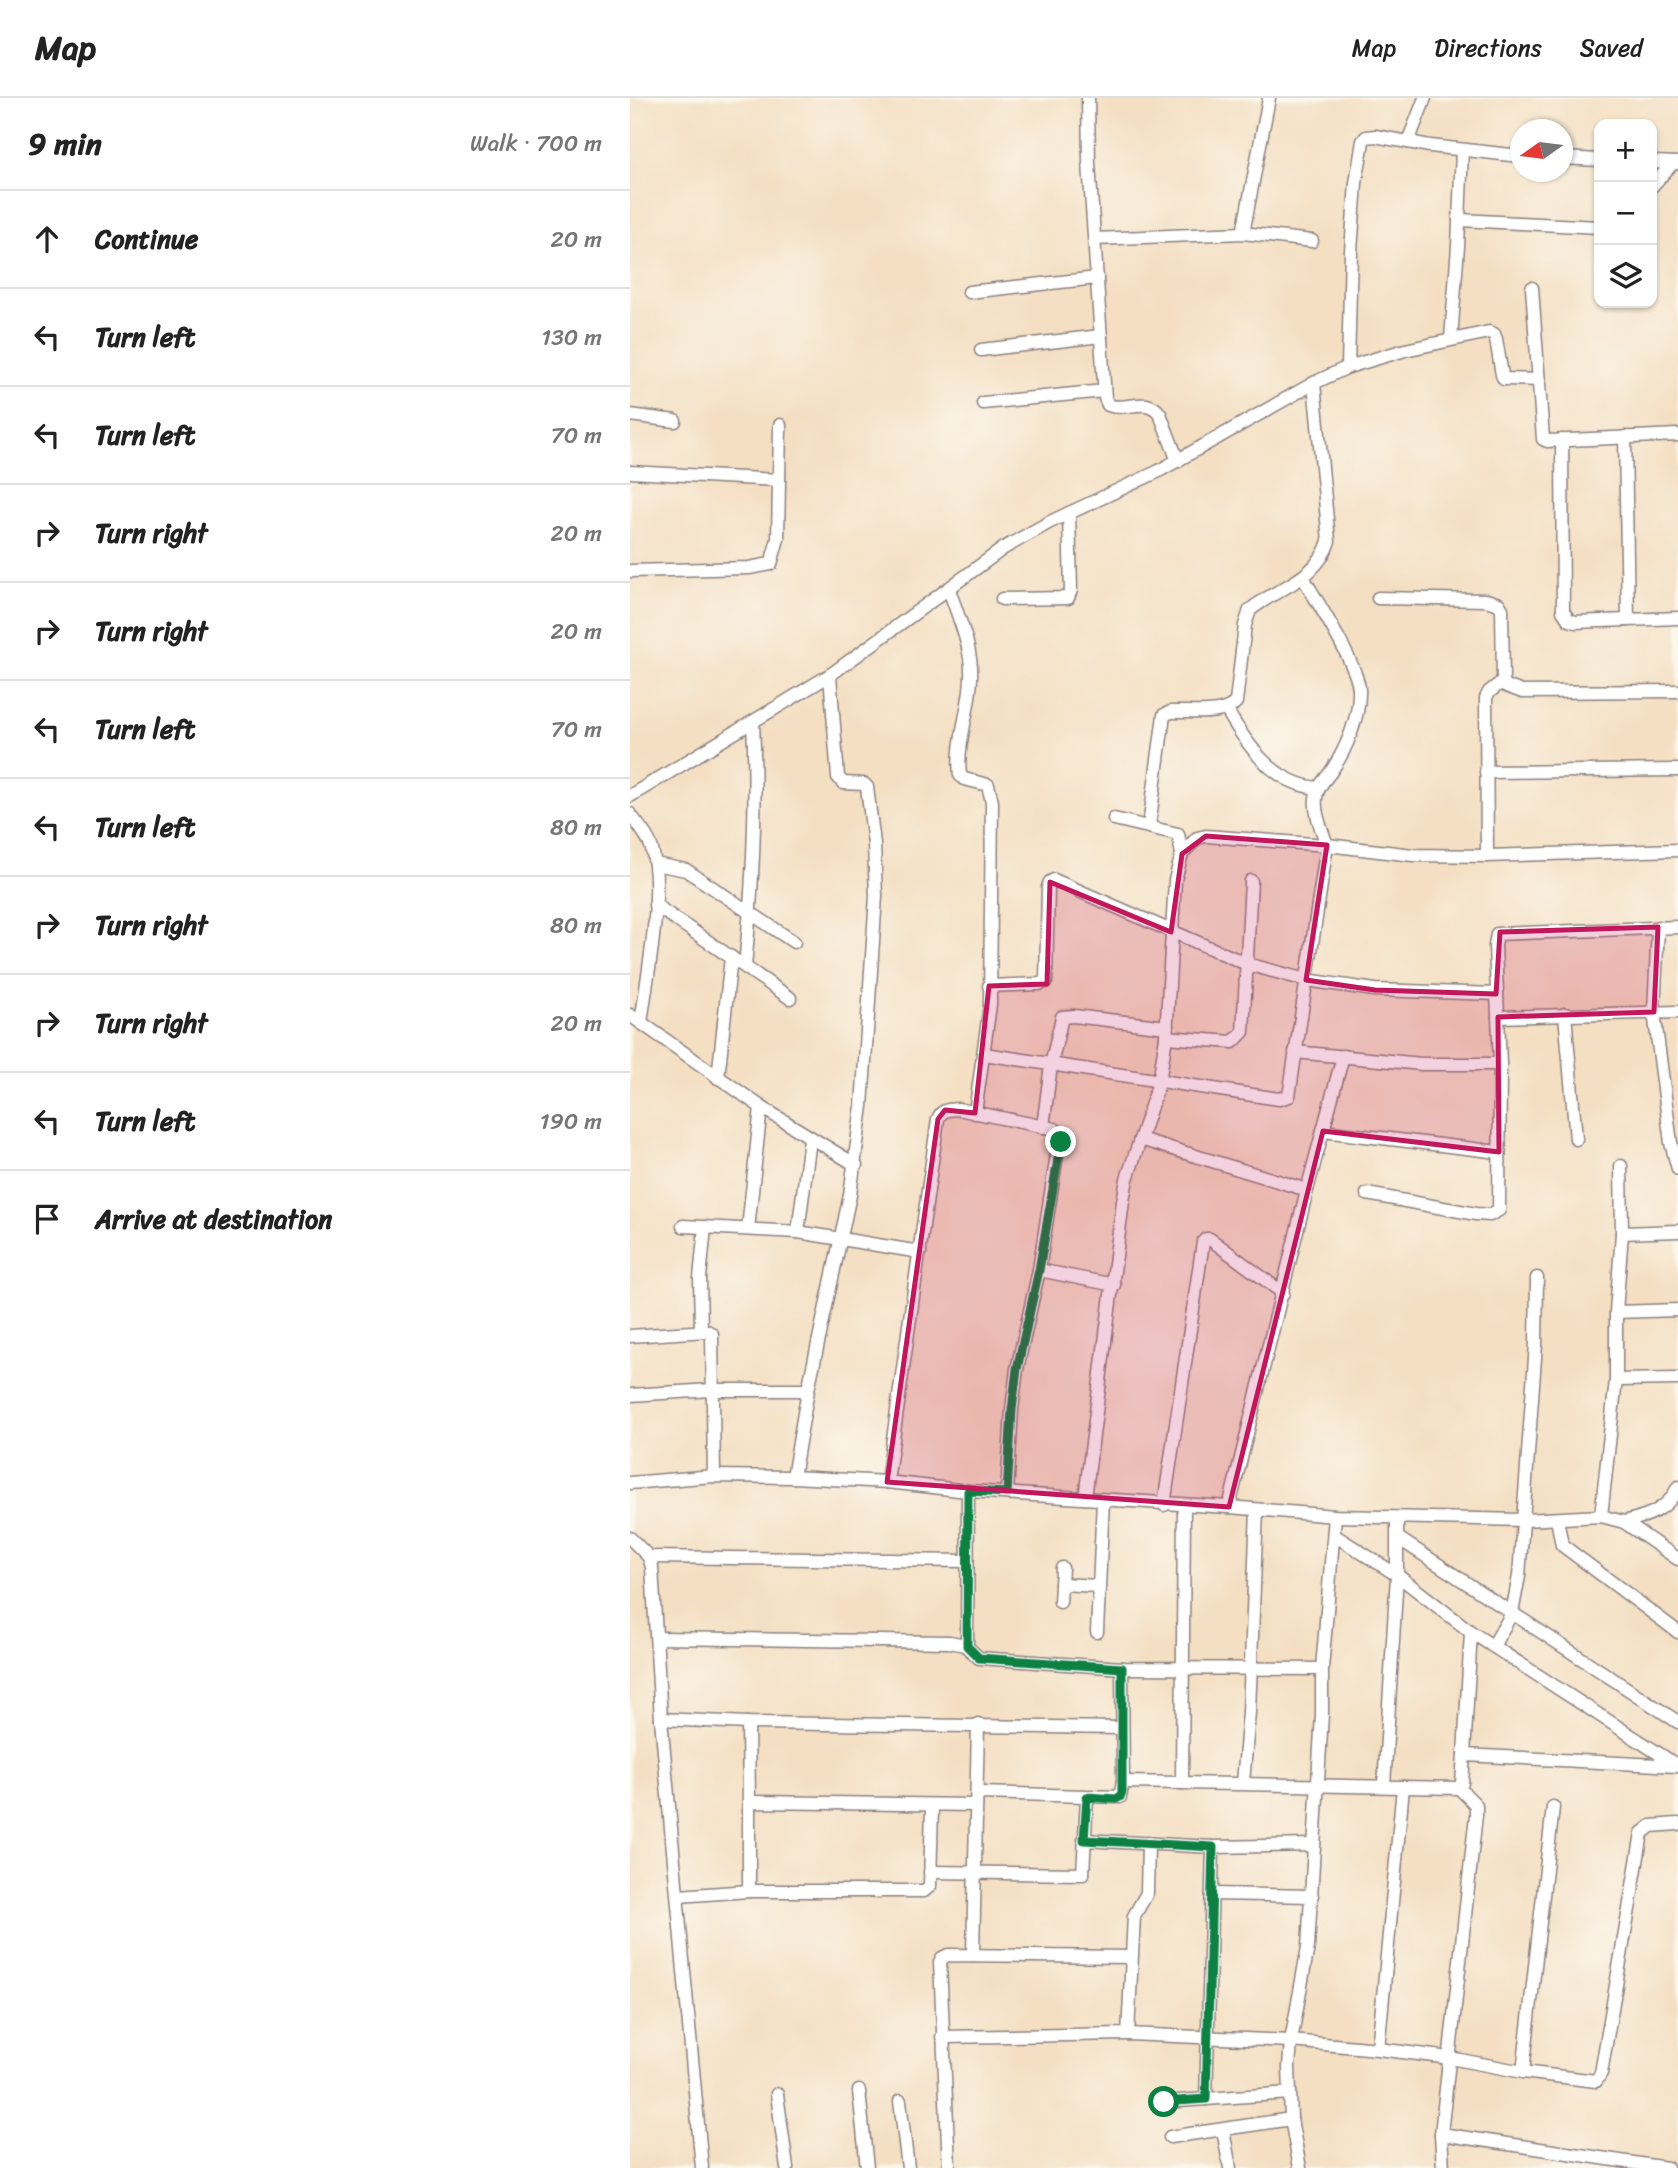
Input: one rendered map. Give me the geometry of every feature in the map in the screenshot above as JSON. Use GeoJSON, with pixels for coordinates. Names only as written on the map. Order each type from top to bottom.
{"type":"FeatureCollection","features":[{"type":"Feature","properties":{"kind":"street"},"geometry":{"type":"LineString","coordinates":[[1088,98],[1089,163],[1104,391],[1108,405],[1114,407],[1145,404],[1155,407],[1178,461]]}},
{"type":"Feature","properties":{"kind":"street"},"geometry":{"type":"LineString","coordinates":[[1243,233],[1269,98]]}},
{"type":"Feature","properties":{"kind":"street"},"geometry":{"type":"LineString","coordinates":[[1408,142],[1425,98]]}},
{"type":"Feature","properties":{"kind":"street"},"geometry":{"type":"LineString","coordinates":[[1348,367],[1351,251],[1361,145],[1366,137],[1375,136],[1510,155]]}},
{"type":"Feature","properties":{"kind":"street"},"geometry":{"type":"LineString","coordinates":[[1451,339],[1462,150]]}},
{"type":"Feature","properties":{"kind":"street"},"geometry":{"type":"LineString","coordinates":[[1573,159],[1594,160]]}},
{"type":"Feature","properties":{"kind":"street"},"geometry":{"type":"LineString","coordinates":[[1657,162],[1675,163]]}},
{"type":"Feature","properties":{"kind":"street"},"geometry":{"type":"LineString","coordinates":[[1656,182],[1675,163]]}},
{"type":"Feature","properties":{"kind":"street"},"geometry":{"type":"LineString","coordinates":[[1460,220],[1594,227]]}},
{"type":"Feature","properties":{"kind":"street"},"geometry":{"type":"LineString","coordinates":[[1095,239],[1243,233],[1312,240]]}},
{"type":"Feature","properties":{"kind":"street"},"geometry":{"type":"LineString","coordinates":[[969,292],[1097,278]]}},
{"type":"Feature","properties":{"kind":"street"},"geometry":{"type":"LineString","coordinates":[[1532,288],[1544,439],[1678,435]]}},
{"type":"Feature","properties":{"kind":"street"},"geometry":{"type":"LineString","coordinates":[[630,796],[830,674],[1004,548],[1069,513],[1178,461],[1314,383],[1348,367],[1482,332],[1493,334],[1504,379],[1539,380]]}},
{"type":"Feature","properties":{"kind":"street"},"geometry":{"type":"LineString","coordinates":[[981,350],[1101,335]]}},
{"type":"Feature","properties":{"kind":"street"},"geometry":{"type":"LineString","coordinates":[[1149,825],[1164,715],[1171,712],[1226,709],[1236,702],[1245,625],[1250,610],[1303,577],[1325,554],[1329,541],[1314,383]]}},
{"type":"Feature","properties":{"kind":"street"},"geometry":{"type":"LineString","coordinates":[[983,403],[1104,391]]}},
{"type":"Feature","properties":{"kind":"street"},"geometry":{"type":"LineString","coordinates":[[630,415],[675,421]]}},
{"type":"Feature","properties":{"kind":"street"},"geometry":{"type":"LineString","coordinates":[[630,571],[749,568],[771,564],[778,539],[780,425]]}},
{"type":"Feature","properties":{"kind":"street"},"geometry":{"type":"LineString","coordinates":[[1625,437],[1628,620]]}},
{"type":"Feature","properties":{"kind":"street"},"geometry":{"type":"LineString","coordinates":[[1562,440],[1563,611],[1569,620],[1575,622],[1678,618]]}},
{"type":"Feature","properties":{"kind":"street"},"geometry":{"type":"LineString","coordinates":[[630,472],[779,480]]}},
{"type":"Feature","properties":{"kind":"street"},"geometry":{"type":"LineString","coordinates":[[1002,598],[1068,598],[1071,590],[1069,513]]}},
{"type":"Feature","properties":{"kind":"street"},"geometry":{"type":"LineString","coordinates":[[984,1054],[1159,1082],[1283,1099],[1289,1096],[1326,845],[1315,807],[1318,788],[1334,768],[1347,742],[1353,726],[1359,691],[1352,666],[1303,577]]}},
{"type":"Feature","properties":{"kind":"street"},"geometry":{"type":"LineString","coordinates":[[950,589],[968,651],[971,678],[965,708],[960,775],[964,779],[988,785],[992,795],[990,1005],[975,1113]]}},
{"type":"Feature","properties":{"kind":"street"},"geometry":{"type":"LineString","coordinates":[[1378,598],[1486,600],[1499,604],[1502,609],[1503,681],[1506,686],[1522,692],[1678,691]]}},
{"type":"Feature","properties":{"kind":"street"},"geometry":{"type":"LineString","coordinates":[[793,1477],[808,1390],[856,1165],[872,974],[876,872],[867,787],[864,784],[844,783],[838,777],[830,674]]}},
{"type":"Feature","properties":{"kind":"street"},"geometry":{"type":"LineString","coordinates":[[1487,856],[1486,698],[1489,692],[1503,681]]}},
{"type":"Feature","properties":{"kind":"street"},"geometry":{"type":"LineString","coordinates":[[1226,709],[1245,741],[1262,760],[1297,785],[1318,788]]}},
{"type":"Feature","properties":{"kind":"street"},"geometry":{"type":"LineString","coordinates":[[745,966],[750,914],[753,722]]}},
{"type":"Feature","properties":{"kind":"street"},"geometry":{"type":"LineString","coordinates":[[1486,772],[1678,770]]}},
{"type":"Feature","properties":{"kind":"street"},"geometry":{"type":"LineString","coordinates":[[630,814],[650,843],[655,864],[655,905],[641,1023]]}},
{"type":"Feature","properties":{"kind":"street"},"geometry":{"type":"LineString","coordinates":[[1085,1498],[1123,1201],[1159,1082],[1167,1032],[1175,880],[1182,854],[1178,834],[1149,825],[1114,819]]}},
{"type":"Feature","properties":{"kind":"street"},"geometry":{"type":"LineString","coordinates":[[1182,854],[1197,838],[1206,836],[1413,855],[1487,856],[1678,850]]}},
{"type":"Feature","properties":{"kind":"street"},"geometry":{"type":"LineString","coordinates":[[655,864],[686,870],[793,942]]}},
{"type":"Feature","properties":{"kind":"street"},"geometry":{"type":"LineString","coordinates":[[989,986],[1046,982],[1048,887],[1052,881],[1247,964],[1306,980],[1375,990],[1496,994]]}},
{"type":"Feature","properties":{"kind":"street"},"geometry":{"type":"LineString","coordinates":[[1043,1126],[1051,1065],[1060,1021],[1065,1015],[1225,1042],[1238,1040],[1243,1032],[1251,881]]}},
{"type":"Feature","properties":{"kind":"street"},"geometry":{"type":"LineString","coordinates":[[655,905],[790,998]]}},
{"type":"Feature","properties":{"kind":"street"},"geometry":{"type":"LineString","coordinates":[[1658,927],[1654,1012],[1678,1169]]}},
{"type":"Feature","properties":{"kind":"street"},"geometry":{"type":"LineString","coordinates":[[1367,1194],[1476,1214],[1494,1214],[1499,1210],[1500,1064],[1495,937],[1500,932],[1678,927]]}},
{"type":"Feature","properties":{"kind":"street"},"geometry":{"type":"LineString","coordinates":[[718,1078],[731,957]]}},
{"type":"Feature","properties":{"kind":"street"},"geometry":{"type":"LineString","coordinates":[[1498,1017],[1678,1012]]}},
{"type":"Feature","properties":{"kind":"street"},"geometry":{"type":"LineString","coordinates":[[1565,1014],[1576,1139]]}},
{"type":"Feature","properties":{"kind":"street"},"geometry":{"type":"LineString","coordinates":[[630,1015],[761,1107],[856,1165]]}},
{"type":"Feature","properties":{"kind":"street"},"geometry":{"type":"LineString","coordinates":[[1295,1052],[1422,1065],[1500,1064]]}},
{"type":"Feature","properties":{"kind":"street"},"geometry":{"type":"LineString","coordinates":[[1229,1507],[1343,1056]]}},
{"type":"Feature","properties":{"kind":"street"},"geometry":{"type":"LineString","coordinates":[[748,1229],[761,1107]]}},
{"type":"Feature","properties":{"kind":"street"},"geometry":{"type":"LineString","coordinates":[[887,1482],[940,1113],[958,1109],[1055,1129],[1061,1142],[1039,1270],[1017,1369],[1007,1493]]}},
{"type":"Feature","properties":{"kind":"street"},"geometry":{"type":"LineString","coordinates":[[1323,1131],[1499,1152]]}},
{"type":"Feature","properties":{"kind":"street"},"geometry":{"type":"LineString","coordinates":[[798,1232],[810,1139]]}},
{"type":"Feature","properties":{"kind":"street"},"geometry":{"type":"LineString","coordinates":[[1140,1139],[1307,1190]]}},
{"type":"Feature","properties":{"kind":"street"},"geometry":{"type":"LineString","coordinates":[[1601,1516],[1616,1380],[1616,1312],[1622,1233],[1621,1166]]}},
{"type":"Feature","properties":{"kind":"street"},"geometry":{"type":"LineString","coordinates":[[683,1226],[798,1232],[920,1252]]}},
{"type":"Feature","properties":{"kind":"street"},"geometry":{"type":"LineString","coordinates":[[701,1331],[700,1278],[705,1227]]}},
{"type":"Feature","properties":{"kind":"street"},"geometry":{"type":"LineString","coordinates":[[1622,1233],[1678,1231]]}},
{"type":"Feature","properties":{"kind":"street"},"geometry":{"type":"LineString","coordinates":[[1164,1505],[1203,1242],[1210,1239],[1283,1293]]}},
{"type":"Feature","properties":{"kind":"street"},"geometry":{"type":"LineString","coordinates":[[1039,1270],[1114,1285]]}},
{"type":"Feature","properties":{"kind":"street"},"geometry":{"type":"LineString","coordinates":[[1493,1646],[1512,1613],[1519,1576],[1536,1344],[1537,1278]]}},
{"type":"Feature","properties":{"kind":"street"},"geometry":{"type":"LineString","coordinates":[[1616,1312],[1678,1310]]}},
{"type":"Feature","properties":{"kind":"street"},"geometry":{"type":"LineString","coordinates":[[630,1336],[701,1331],[712,1334],[714,1476]]}},
{"type":"Feature","properties":{"kind":"street"},"geometry":{"type":"LineString","coordinates":[[1616,1380],[1678,1379]]}},
{"type":"Feature","properties":{"kind":"street"},"geometry":{"type":"LineString","coordinates":[[630,1395],[712,1390],[808,1390]]}},
{"type":"Feature","properties":{"kind":"street"},"geometry":{"type":"LineString","coordinates":[[630,1483],[714,1476],[793,1477],[1335,1516],[1524,1520],[1601,1516],[1624,1522],[1678,1559]]}},
{"type":"Feature","properties":{"kind":"street"},"geometry":{"type":"LineString","coordinates":[[1624,1522],[1645,1517],[1663,1508],[1678,1487]]}},
{"type":"Feature","properties":{"kind":"street"},"geometry":{"type":"LineString","coordinates":[[967,1646],[968,1491]]}},
{"type":"Feature","properties":{"kind":"street"},"geometry":{"type":"LineString","coordinates":[[1097,1632],[1102,1500]]}},
{"type":"Feature","properties":{"kind":"street"},"geometry":{"type":"LineString","coordinates":[[1181,1783],[1184,1506]]}},
{"type":"Feature","properties":{"kind":"street"},"geometry":{"type":"LineString","coordinates":[[1243,1783],[1256,1510]]}},
{"type":"Feature","properties":{"kind":"street"},"geometry":{"type":"LineString","coordinates":[[1300,2168],[1291,2119],[1291,2041],[1308,1947],[1322,1669],[1335,1516]]}},
{"type":"Feature","properties":{"kind":"street"},"geometry":{"type":"LineString","coordinates":[[1384,1786],[1397,1575],[1397,1518]]}},
{"type":"Feature","properties":{"kind":"street"},"geometry":{"type":"LineString","coordinates":[[1557,1519],[1562,1545],[1678,1632]]}},
{"type":"Feature","properties":{"kind":"street"},"geometry":{"type":"LineString","coordinates":[[1334,1535],[1397,1575],[1471,1632],[1678,1766]]}},
{"type":"Feature","properties":{"kind":"street"},"geometry":{"type":"LineString","coordinates":[[630,1538],[649,1557],[652,1567],[661,1719],[702,2168]]}},
{"type":"Feature","properties":{"kind":"street"},"geometry":{"type":"LineString","coordinates":[[1398,1538],[1678,1722]]}},
{"type":"Feature","properties":{"kind":"street"},"geometry":{"type":"LineString","coordinates":[[649,1557],[967,1561]]}},
{"type":"Feature","properties":{"kind":"street"},"geometry":{"type":"LineString","coordinates":[[1060,1602],[1062,1568]]}},
{"type":"Feature","properties":{"kind":"street"},"geometry":{"type":"LineString","coordinates":[[1061,1584],[1098,1586]]}},
{"type":"Feature","properties":{"kind":"street"},"geometry":{"type":"LineString","coordinates":[[1459,1788],[1462,1783],[1471,1632]]}},
{"type":"Feature","properties":{"kind":"street"},"geometry":{"type":"LineString","coordinates":[[657,1638],[950,1642],[967,1646],[979,1658],[1122,1668],[1322,1669]]}},
{"type":"Feature","properties":{"kind":"street"},"geometry":{"type":"LineString","coordinates":[[749,1801],[932,1806],[977,1799],[1120,1797],[1123,1782],[1122,1668]]}},
{"type":"Feature","properties":{"kind":"street"},"geometry":{"type":"LineString","coordinates":[[661,1719],[748,1723],[1122,1728]]}},
{"type":"Feature","properties":{"kind":"street"},"geometry":{"type":"LineString","coordinates":[[748,1723],[748,1891]]}},
{"type":"Feature","properties":{"kind":"street"},"geometry":{"type":"LineString","coordinates":[[972,1955],[978,1724]]}},
{"type":"Feature","properties":{"kind":"street"},"geometry":{"type":"LineString","coordinates":[[1464,1755],[1678,1766]]}},
{"type":"Feature","properties":{"kind":"street"},"geometry":{"type":"LineString","coordinates":[[1123,1782],[1459,1788],[1476,1805],[1441,2134],[1443,2168]]}},
{"type":"Feature","properties":{"kind":"street"},"geometry":{"type":"LineString","coordinates":[[1378,2049],[1403,1787]]}},
{"type":"Feature","properties":{"kind":"street"},"geometry":{"type":"LineString","coordinates":[[930,1872],[1083,1874],[1087,1797]]}},
{"type":"Feature","properties":{"kind":"street"},"geometry":{"type":"LineString","coordinates":[[678,1896],[748,1891],[924,1891],[930,1886],[932,1806]]}},
{"type":"Feature","properties":{"kind":"street"},"geometry":{"type":"LineString","coordinates":[[1523,2072],[1553,1807]]}},
{"type":"Feature","properties":{"kind":"street"},"geometry":{"type":"LineString","coordinates":[[942,2036],[1128,2034],[1291,2041],[1450,2058],[1592,2082],[1600,2077],[1642,1833],[1651,1826],[1678,1824]]}},
{"type":"Feature","properties":{"kind":"street"},"geometry":{"type":"LineString","coordinates":[[1084,1840],[1213,1847],[1313,1845]]}},
{"type":"Feature","properties":{"kind":"street"},"geometry":{"type":"LineString","coordinates":[[1128,2034],[1134,1916],[1147,1893],[1149,1843]]}},
{"type":"Feature","properties":{"kind":"street"},"geometry":{"type":"LineString","coordinates":[[1206,2099],[1213,1847]]}},
{"type":"Feature","properties":{"kind":"street"},"geometry":{"type":"LineString","coordinates":[[1212,1894],[1312,1896]]}},
{"type":"Feature","properties":{"kind":"street"},"geometry":{"type":"LineString","coordinates":[[949,2168],[942,2036],[942,1958],[948,1955],[1131,1957]]}},
{"type":"Feature","properties":{"kind":"street"},"geometry":{"type":"LineString","coordinates":[[859,2091],[867,2168]]}},
{"type":"Feature","properties":{"kind":"street"},"geometry":{"type":"LineString","coordinates":[[777,2094],[787,2168]]}},
{"type":"Feature","properties":{"kind":"street"},"geometry":{"type":"LineString","coordinates":[[1164,2102],[1290,2094]]}},
{"type":"Feature","properties":{"kind":"street"},"geometry":{"type":"LineString","coordinates":[[900,2101],[908,2168]]}},
{"type":"Feature","properties":{"kind":"street"},"geometry":{"type":"LineString","coordinates":[[1170,2137],[1291,2119]]}},
{"type":"Feature","properties":{"kind":"street"},"geometry":{"type":"LineString","coordinates":[[1223,2130],[1230,2168]]}},
{"type":"Feature","properties":{"kind":"street"},"geometry":{"type":"LineString","coordinates":[[1441,2134],[1667,2168]]}},
{"type":"Feature","properties":{"kind":"highlighted area"},"geometry":{"type":"Polygon","coordinates":[[[1206,836],[1327,845],[1306,980],[1375,990],[1496,994],[1500,932],[1658,927],[1654,1012],[1498,1017],[1499,1152],[1323,1131],[1229,1507],[887,1482],[938,1119],[945,1110],[975,1113],[989,986],[1047,984],[1050,882],[1171,932],[1182,854],[1206,836]]]}},
{"type":"Feature","properties":{"kind":"route"},"geometry":{"type":"LineString","coordinates":[[1061,1142],[1039,1270],[1017,1369],[1007,1493],[968,1491],[967,1646],[979,1658],[1122,1668],[1122,1792],[1116,1799],[1087,1797],[1084,1840],[1213,1847],[1206,2099],[1164,2102]]}}]}
